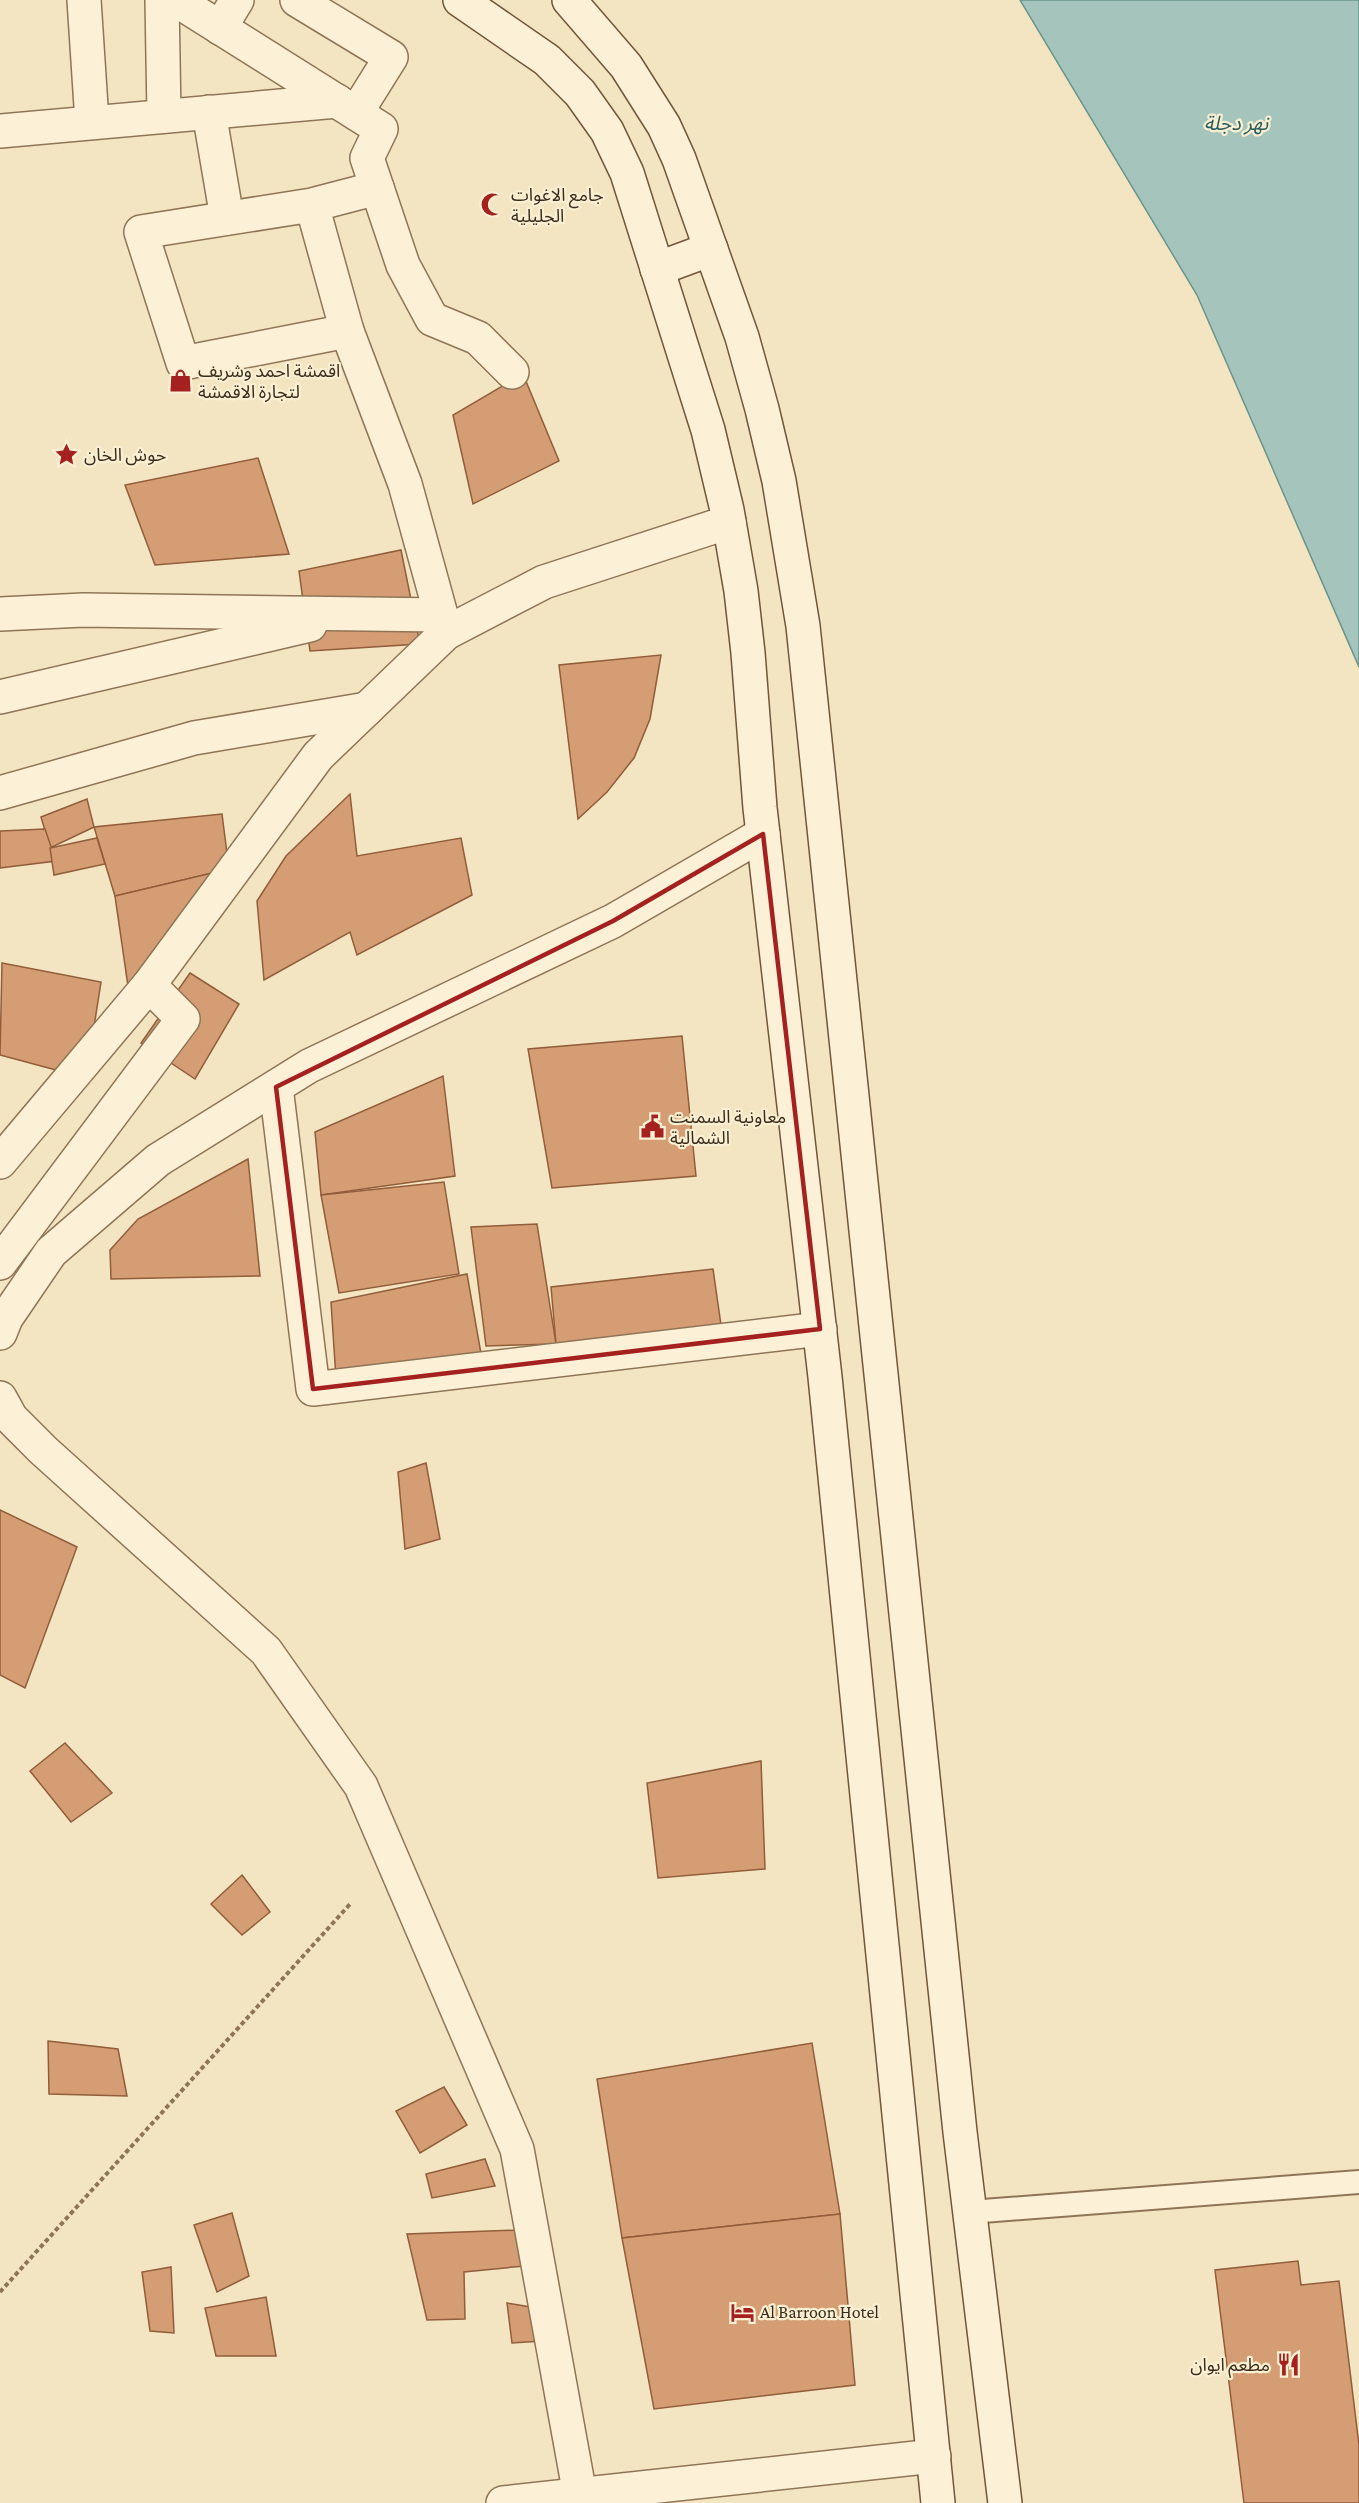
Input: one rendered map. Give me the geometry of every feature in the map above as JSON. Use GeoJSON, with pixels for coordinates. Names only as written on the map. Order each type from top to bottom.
{"type":"FeatureCollection","features":[{"type":"Feature","properties":{"kind":"street"},"geometry":{"type":"LineString","coordinates":[[84,0],[92,122]]}},
{"type":"Feature","properties":{"kind":"street"},"geometry":{"type":"LineString","coordinates":[[162,0],[164,116]]}},
{"type":"Feature","properties":{"kind":"street"},"geometry":{"type":"LineString","coordinates":[[176,0],[381,129],[367,158],[403,265],[432,319],[478,338],[512,372]]}},
{"type":"Feature","properties":{"kind":"street"},"geometry":{"type":"LineString","coordinates":[[220,28],[237,0]]}},
{"type":"Feature","properties":{"kind":"street"},"geometry":{"type":"LineString","coordinates":[[0,130],[209,112],[346,107],[391,57],[338,10],[297,0]]}},
{"type":"Feature","properties":{"kind":"street"},"geometry":{"type":"LineString","coordinates":[[460,0],[547,60],[580,93],[607,131],[627,172],[708,430],[729,522],[748,653],[763,834],[820,1329],[939,2503]]}},
{"type":"Feature","properties":{"kind":"street"},"geometry":{"type":"LineString","coordinates":[[569,0],[626,66],[658,116],[679,159],[742,337],[779,481],[803,626],[970,2212],[1005,2503]]}},
{"type":"Feature","properties":{"kind":"street"},"geometry":{"type":"LineString","coordinates":[[209,112],[227,218]]}},
{"type":"Feature","properties":{"kind":"street"},"geometry":{"type":"LineString","coordinates":[[347,332],[183,363],[141,232],[312,206],[377,188]]}},
{"type":"Feature","properties":{"kind":"street"},"geometry":{"type":"LineString","coordinates":[[312,206],[347,332],[405,484],[444,624]]}},
{"type":"Feature","properties":{"kind":"street"},"geometry":{"type":"LineString","coordinates":[[657,269],[711,249]]}},
{"type":"Feature","properties":{"kind":"street"},"geometry":{"type":"LineString","coordinates":[[0,1162],[149,985],[318,756],[367,709],[444,624],[544,582],[729,522]]}},
{"type":"Feature","properties":{"kind":"street"},"geometry":{"type":"LineString","coordinates":[[0,614],[83,610],[362,613],[444,624]]}},
{"type":"Feature","properties":{"kind":"street"},"geometry":{"type":"LineString","coordinates":[[0,697],[362,613]]}},
{"type":"Feature","properties":{"kind":"street"},"geometry":{"type":"LineString","coordinates":[[0,793],[194,738],[367,709]]}},
{"type":"Feature","properties":{"kind":"street"},"geometry":{"type":"LineString","coordinates":[[0,1333],[6,1318],[51,1252],[158,1160],[309,1066],[613,921],[763,834]]}},
{"type":"Feature","properties":{"kind":"street"},"geometry":{"type":"LineString","coordinates":[[0,1263],[183,1019],[149,985]]}},
{"type":"Feature","properties":{"kind":"street"},"geometry":{"type":"LineString","coordinates":[[276,1087],[313,1389],[820,1329]]}},
{"type":"Feature","properties":{"kind":"street"},"geometry":{"type":"LineString","coordinates":[[0,1398],[11,1418],[44,1450],[266,1651],[361,1786],[517,2149],[580,2495]]}},
{"type":"Feature","properties":{"kind":"street"},"geometry":{"type":"LineString","coordinates":[[503,2503],[934,2456]]}},
{"type":"Feature","properties":{"kind":"lane"},"geometry":{"type":"LineString","coordinates":[[970,2212],[1359,2182]]}},
{"type":"Feature","properties":{"kind":"path"},"geometry":{"type":"LineString","coordinates":[[0,2292],[351,1903]]}},
{"type":"Feature","properties":{"kind":"highlighted area"},"geometry":{"type":"Polygon","coordinates":[[[763,834],[820,1329],[313,1389],[276,1087],[613,921],[763,834]]]}},
{"type":"Feature","properties":{"kind":"water","name":"نهر دجلة"},"geometry":{"type":"Polygon","coordinates":[[[1020,0],[1359,0],[1359,667],[1197,295],[1020,0]]]}},
{"type":"Feature","properties":{"kind":"building"},"geometry":{"type":"Polygon","coordinates":[[[523,374],[559,461],[473,504],[453,415],[523,374]]]}},
{"type":"Feature","properties":{"kind":"building"},"geometry":{"type":"Polygon","coordinates":[[[258,458],[289,554],[155,565],[125,485],[258,458]]]}},
{"type":"Feature","properties":{"kind":"building"},"geometry":{"type":"Polygon","coordinates":[[[401,550],[420,644],[310,651],[299,571],[401,550]]]}},
{"type":"Feature","properties":{"kind":"building"},"geometry":{"type":"Polygon","coordinates":[[[661,655],[650,719],[634,758],[607,792],[578,819],[559,665],[661,655]]]}},
{"type":"Feature","properties":{"kind":"building"},"geometry":{"type":"Polygon","coordinates":[[[350,794],[357,856],[461,838],[472,895],[357,955],[350,932],[264,980],[257,901],[286,856],[350,794]]]}},
{"type":"Feature","properties":{"kind":"building"},"geometry":{"type":"Polygon","coordinates":[[[87,799],[94,827],[50,848],[41,817],[87,799]]]}},
{"type":"Feature","properties":{"kind":"building"},"geometry":{"type":"Polygon","coordinates":[[[222,814],[229,869],[115,896],[94,827],[222,814]]]}},
{"type":"Feature","properties":{"kind":"building"},"geometry":{"type":"Polygon","coordinates":[[[45,829],[56,861],[0,868],[0,831],[45,829]]]}},
{"type":"Feature","properties":{"kind":"building"},"geometry":{"type":"Polygon","coordinates":[[[97,838],[105,864],[54,875],[50,848],[97,838]]]}},
{"type":"Feature","properties":{"kind":"building"},"geometry":{"type":"Polygon","coordinates":[[[229,869],[128,986],[115,896],[229,869]]]}},
{"type":"Feature","properties":{"kind":"building"},"geometry":{"type":"Polygon","coordinates":[[[2,963],[101,982],[86,1078],[0,1055],[2,963]]]}},
{"type":"Feature","properties":{"kind":"building"},"geometry":{"type":"Polygon","coordinates":[[[190,973],[239,1004],[195,1079],[141,1043],[190,973]]]}},
{"type":"Feature","properties":{"kind":"building"},"geometry":{"type":"Polygon","coordinates":[[[682,1036],[696,1176],[552,1188],[528,1049],[682,1036]]]}},
{"type":"Feature","properties":{"kind":"building"},"geometry":{"type":"Polygon","coordinates":[[[443,1076],[455,1176],[321,1195],[315,1132],[443,1076]]]}},
{"type":"Feature","properties":{"kind":"building"},"geometry":{"type":"Polygon","coordinates":[[[248,1159],[260,1276],[111,1279],[110,1250],[138,1219],[248,1159]]]}},
{"type":"Feature","properties":{"kind":"building"},"geometry":{"type":"Polygon","coordinates":[[[444,1182],[459,1274],[339,1293],[321,1195],[444,1182]]]}},
{"type":"Feature","properties":{"kind":"building"},"geometry":{"type":"Polygon","coordinates":[[[537,1224],[556,1344],[486,1346],[471,1227],[537,1224]]]}},
{"type":"Feature","properties":{"kind":"building"},"geometry":{"type":"Polygon","coordinates":[[[713,1269],[725,1353],[556,1344],[551,1287],[713,1269]]]}},
{"type":"Feature","properties":{"kind":"building"},"geometry":{"type":"Polygon","coordinates":[[[467,1274],[483,1365],[336,1379],[331,1302],[467,1274]]]}},
{"type":"Feature","properties":{"kind":"building"},"geometry":{"type":"Polygon","coordinates":[[[426,1463],[440,1539],[405,1549],[398,1472],[426,1463]]]}},
{"type":"Feature","properties":{"kind":"building"},"geometry":{"type":"Polygon","coordinates":[[[0,1510],[77,1547],[25,1688],[0,1675],[0,1510]]]}},
{"type":"Feature","properties":{"kind":"building"},"geometry":{"type":"Polygon","coordinates":[[[65,1743],[112,1793],[71,1822],[30,1771],[65,1743]]]}},
{"type":"Feature","properties":{"kind":"building"},"geometry":{"type":"Polygon","coordinates":[[[761,1761],[765,1869],[658,1878],[647,1783],[761,1761]]]}},
{"type":"Feature","properties":{"kind":"building"},"geometry":{"type":"Polygon","coordinates":[[[242,1875],[270,1912],[242,1935],[211,1904],[242,1875]]]}},
{"type":"Feature","properties":{"kind":"building"},"geometry":{"type":"Polygon","coordinates":[[[48,2041],[118,2049],[127,2096],[49,2094],[48,2041]]]}},
{"type":"Feature","properties":{"kind":"building"},"geometry":{"type":"Polygon","coordinates":[[[812,2043],[840,2214],[622,2238],[597,2079],[812,2043]]]}},
{"type":"Feature","properties":{"kind":"building"},"geometry":{"type":"Polygon","coordinates":[[[444,2087],[467,2125],[420,2153],[396,2111],[444,2087]]]}},
{"type":"Feature","properties":{"kind":"building"},"geometry":{"type":"Polygon","coordinates":[[[485,2159],[495,2186],[432,2198],[426,2174],[485,2159]]]}},
{"type":"Feature","properties":{"kind":"building"},"geometry":{"type":"Polygon","coordinates":[[[232,2213],[249,2276],[217,2292],[194,2225],[232,2213]]]}},
{"type":"Feature","properties":{"kind":"building","name":"Al Barroon Hotel"},"geometry":{"type":"Polygon","coordinates":[[[840,2214],[855,2385],[654,2409],[622,2238],[840,2214]]]}},
{"type":"Feature","properties":{"kind":"building"},"geometry":{"type":"Polygon","coordinates":[[[520,2230],[524,2266],[464,2272],[465,2319],[427,2320],[407,2234],[520,2230]]]}},
{"type":"Feature","properties":{"kind":"building","name":"مطعم ايوان"},"geometry":{"type":"Polygon","coordinates":[[[1298,2261],[1301,2285],[1339,2281],[1359,2445],[1359,2503],[1244,2503],[1215,2270],[1298,2261]]]}},
{"type":"Feature","properties":{"kind":"building"},"geometry":{"type":"Polygon","coordinates":[[[171,2267],[174,2333],[150,2331],[142,2272],[171,2267]]]}},
{"type":"Feature","properties":{"kind":"building"},"geometry":{"type":"Polygon","coordinates":[[[266,2297],[276,2356],[216,2356],[205,2308],[266,2297]]]}},
{"type":"Feature","properties":{"kind":"building"},"geometry":{"type":"Polygon","coordinates":[[[507,2303],[537,2308],[542,2341],[512,2343],[507,2303]]]}},
{"type":"Feature","properties":{"kind":"place","name":"جامع الاغوات الجليلية"},"geometry":{"type":"Point","coordinates":[493,205]}},
{"type":"Feature","properties":{"kind":"place","name":"اقمشة احمد وشريف لتجارة الاقمشة"},"geometry":{"type":"Point","coordinates":[180,381]}},
{"type":"Feature","properties":{"kind":"place","name":"حوش الخان"},"geometry":{"type":"Point","coordinates":[66,455]}},
{"type":"Feature","properties":{"kind":"place","name":"معاونية السمنت الشمالية"},"geometry":{"type":"Point","coordinates":[652,1127]}},
{"type":"Feature","properties":{"kind":"place","name":"Al Barroon Hotel"},"geometry":{"type":"Point","coordinates":[742,2312]}},
{"type":"Feature","properties":{"kind":"place","name":"مطعم ايوان"},"geometry":{"type":"Point","coordinates":[1288,2365]}}]}
